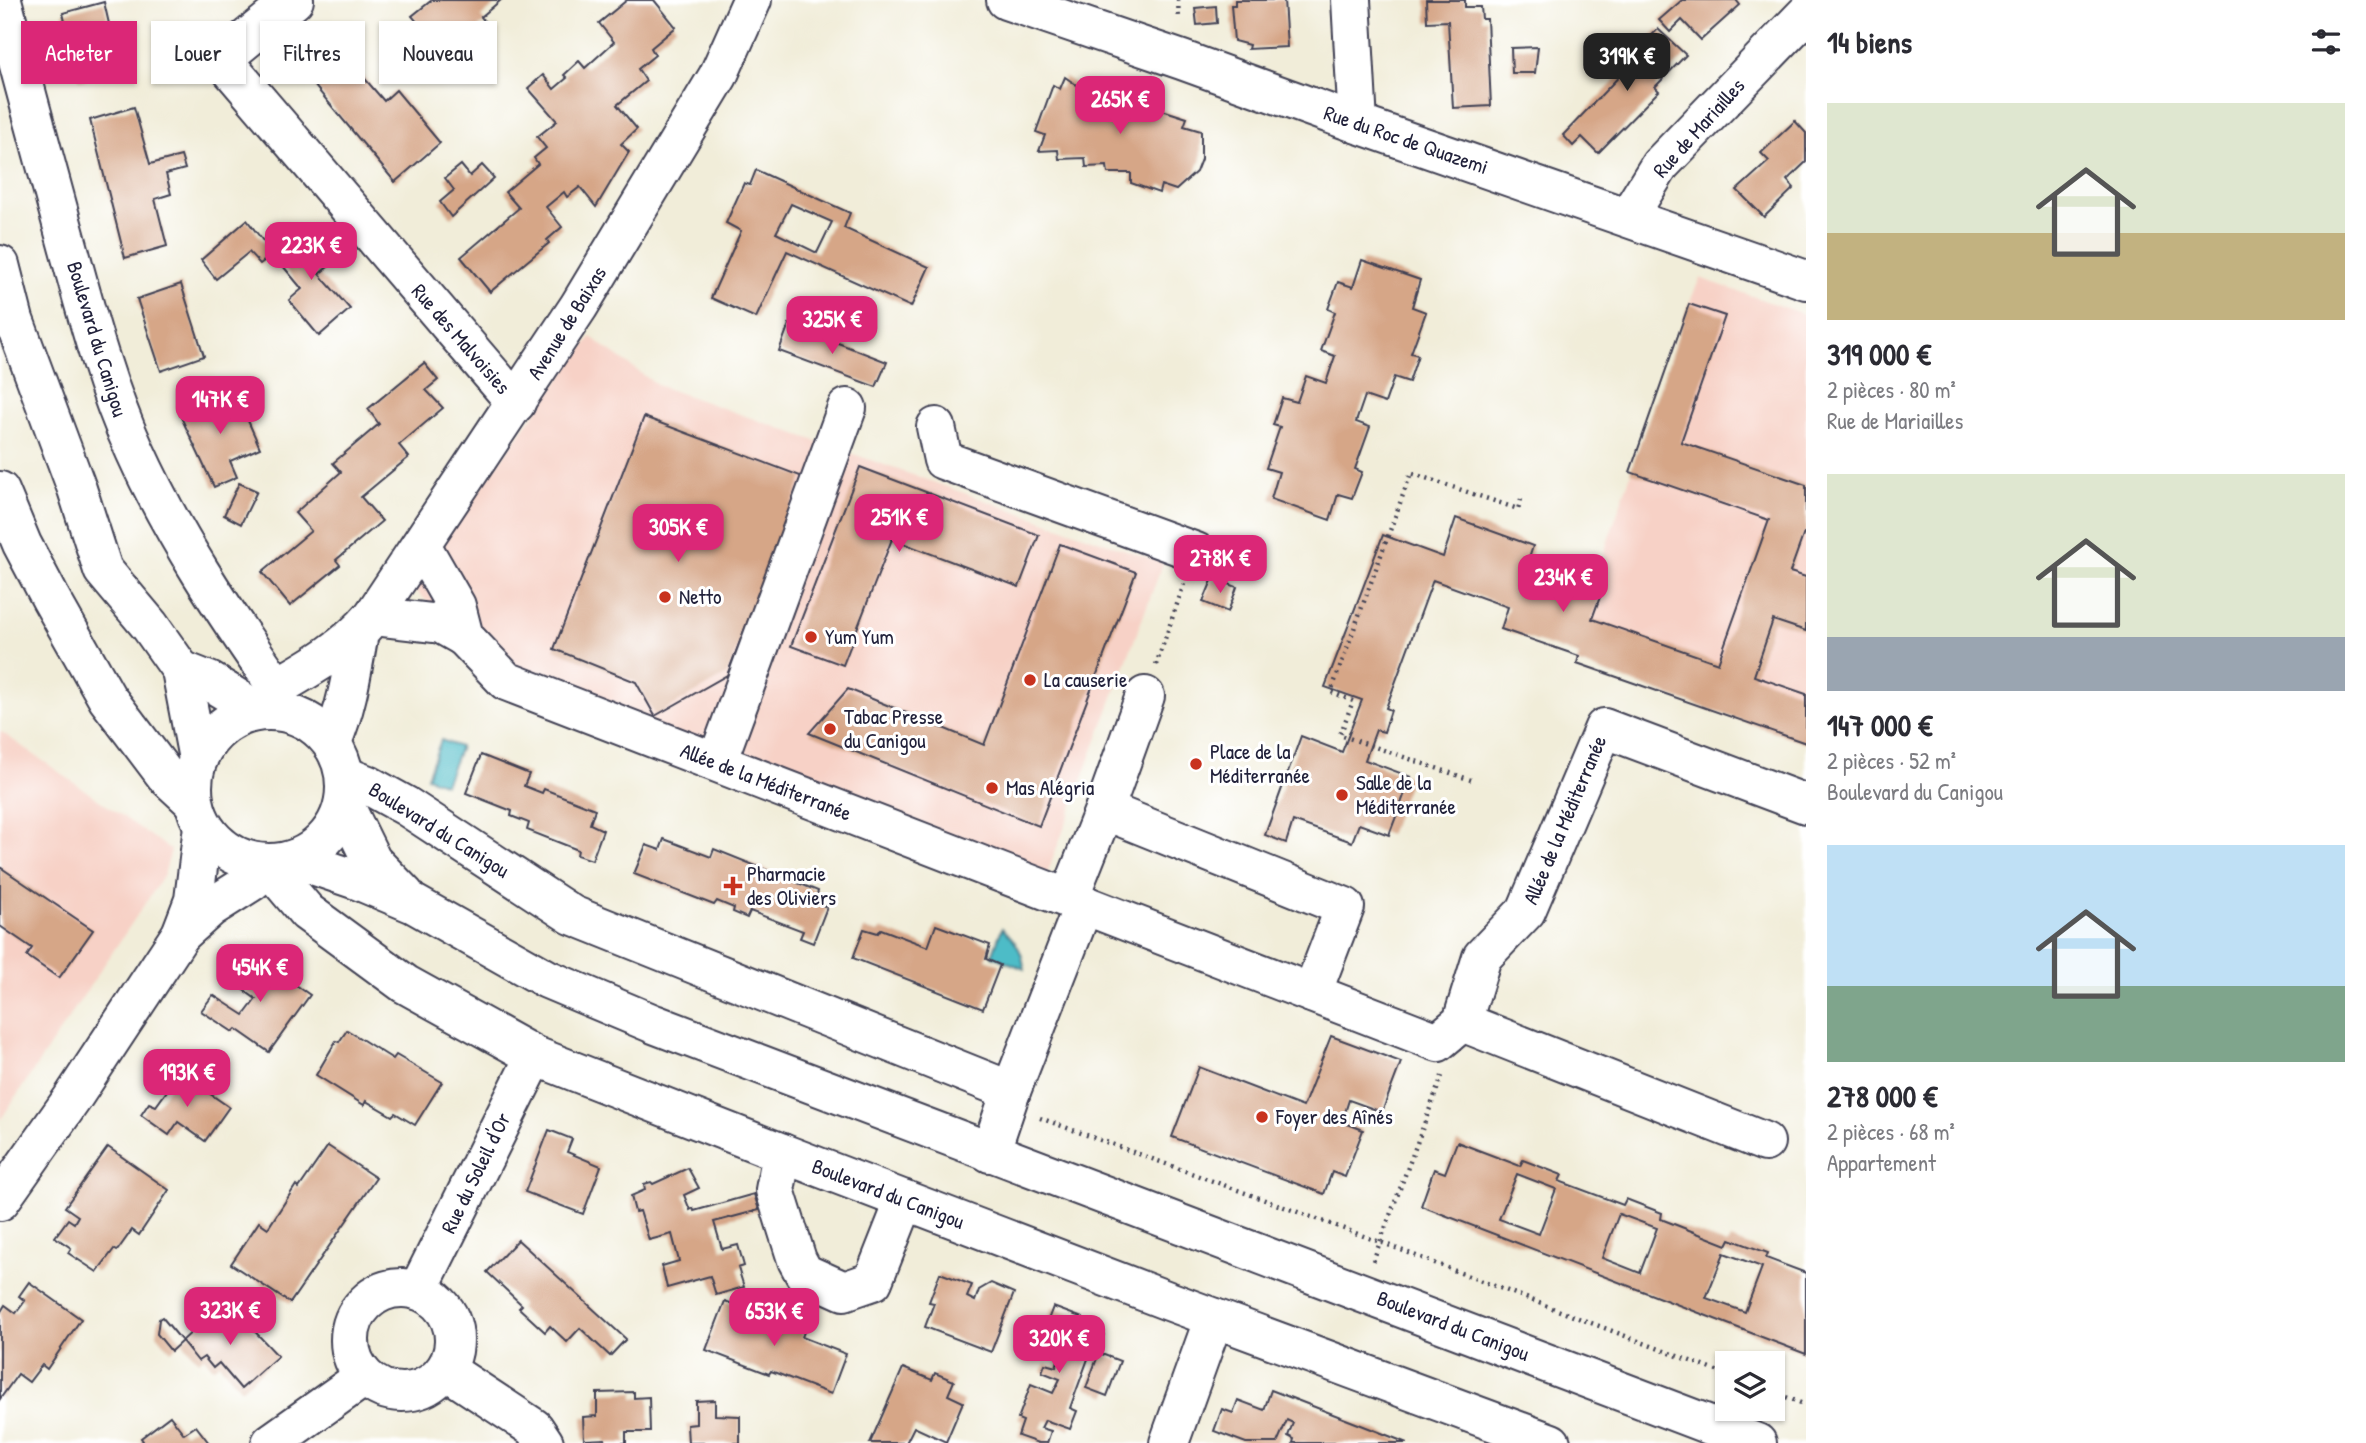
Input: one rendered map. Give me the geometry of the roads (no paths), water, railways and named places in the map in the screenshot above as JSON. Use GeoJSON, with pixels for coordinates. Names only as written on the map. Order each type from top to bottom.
{"type":"FeatureCollection","features":[{"type":"Feature","properties":{"kind":"street","name":"Boulevard du Canigou"},"geometry":{"type":"LineString","coordinates":[[2,0],[87,313],[119,412],[135,453],[175,530],[244,640],[268,703]]}},
{"type":"Feature","properties":{"kind":"street","name":"Rue des Malvoisies"},"geometry":{"type":"LineString","coordinates":[[294,0],[222,59],[516,403]]}},
{"type":"Feature","properties":{"kind":"street","name":"Avenue de Baixas"},"geometry":{"type":"LineString","coordinates":[[268,703],[366,625],[579,306],[719,76],[752,0]]}},
{"type":"Feature","properties":{"kind":"street","name":"Rue du Roc de Quazemi"},"geometry":{"type":"LineString","coordinates":[[1006,0],[1806,280]]}},
{"type":"Feature","properties":{"kind":"street"},"geometry":{"type":"LineString","coordinates":[[1350,0],[1358,124]]}},
{"type":"Feature","properties":{"kind":"street"},"geometry":{"type":"LineString","coordinates":[[1795,0],[1806,13]]}},
{"type":"Feature","properties":{"kind":"street","name":"Rue de Mariailles"},"geometry":{"type":"LineString","coordinates":[[1628,217],[1660,165],[1806,13]]}},
{"type":"Feature","properties":{"kind":"street"},"geometry":{"type":"LineString","coordinates":[[0,265],[14,320],[77,489],[103,570],[150,626],[181,670],[198,760]]}},
{"type":"Feature","properties":{"kind":"street"},"geometry":{"type":"LineString","coordinates":[[717,762],[847,408]]}},
{"type":"Feature","properties":{"kind":"street"},"geometry":{"type":"LineString","coordinates":[[936,427],[943,460],[1196,552]]}},
{"type":"Feature","properties":{"kind":"street"},"geometry":{"type":"LineString","coordinates":[[0,491],[22,544],[107,698],[166,776],[199,814],[216,842],[233,854],[252,862],[282,862]]}},
{"type":"Feature","properties":{"kind":"street","name":"Allée de la Méditerranée"},"geometry":{"type":"LineString","coordinates":[[421,545],[456,606],[464,637]]}},
{"type":"Feature","properties":{"kind":"street","name":"Allée de la Méditerranée"},"geometry":{"type":"LineString","coordinates":[[366,625],[441,624],[464,637],[506,681],[1438,1042],[1462,1022],[1482,957],[1526,911],[1604,728],[1806,804]]}},
{"type":"Feature","properties":{"kind":"street","name":"Avenue de Baixas"},"geometry":{"type":"LineString","coordinates":[[340,774],[340,722],[366,625]]}},
{"type":"Feature","properties":{"kind":"street"},"geometry":{"type":"LineString","coordinates":[[181,670],[268,703],[314,725],[340,774],[334,828],[317,847],[282,862],[210,908],[181,934]]}},
{"type":"Feature","properties":{"kind":"street"},"geometry":{"type":"LineString","coordinates":[[990,1153],[1076,901],[1104,810],[1145,696]]}},
{"type":"Feature","properties":{"kind":"street"},"geometry":{"type":"LineString","coordinates":[[0,1200],[72,1099],[181,934],[194,900],[199,814],[193,780],[207,741],[221,727],[268,703]]}},
{"type":"Feature","properties":{"kind":"street","name":"Boulevard du Canigou"},"geometry":{"type":"LineString","coordinates":[[340,774],[372,861],[414,904]]}},
{"type":"Feature","properties":{"kind":"street","name":"Boulevard du Canigou"},"geometry":{"type":"LineString","coordinates":[[340,774],[368,785],[406,806],[572,915],[1009,1098]]}},
{"type":"Feature","properties":{"kind":"street"},"geometry":{"type":"LineString","coordinates":[[1104,810],[1345,907],[1312,993]]}},
{"type":"Feature","properties":{"kind":"street","name":"Boulevard du Canigou"},"geometry":{"type":"LineString","coordinates":[[1551,1443],[1214,1318],[535,1056],[405,984],[307,912],[280,880],[282,862],[357,880],[414,904],[547,979],[654,1024],[1757,1443]]}},
{"type":"Feature","properties":{"kind":"street"},"geometry":{"type":"LineString","coordinates":[[1462,1022],[1765,1142]]}},
{"type":"Feature","properties":{"kind":"street","name":"Rue du Soleil d'Or"},"geometry":{"type":"LineString","coordinates":[[418,1290],[535,1056]]}},
{"type":"Feature","properties":{"kind":"street"},"geometry":{"type":"LineString","coordinates":[[782,1153],[775,1190],[797,1261],[804,1273],[844,1291],[873,1281],[905,1200]]}},
{"type":"Feature","properties":{"kind":"street"},"geometry":{"type":"LineString","coordinates":[[401,1288],[418,1290],[433,1298],[444,1309],[452,1323],[453,1355],[446,1370],[422,1390],[391,1392],[376,1386],[364,1377],[355,1363],[350,1346],[351,1328],[357,1313],[369,1300],[384,1291],[401,1288]]}},
{"type":"Feature","properties":{"kind":"street"},"geometry":{"type":"LineString","coordinates":[[1168,1443],[1214,1318]]}},
{"type":"Feature","properties":{"kind":"street"},"geometry":{"type":"LineString","coordinates":[[446,1370],[539,1436]]}},
{"type":"Feature","properties":{"kind":"street"},"geometry":{"type":"LineString","coordinates":[[271,1443],[364,1377]]}},
{"type":"Feature","properties":{"kind":"water"},"geometry":{"type":"Polygon","coordinates":[[[441,740],[460,747],[445,784],[427,777],[441,740]]]}},
{"type":"Feature","properties":{"kind":"water"},"geometry":{"type":"Polygon","coordinates":[[[1002,928],[1018,946],[1024,969],[992,956],[1002,928]]]}},
{"type":"Feature","properties":{"kind":"place","name":"Netto"},"geometry":{"type":"Point","coordinates":[665,597]}},
{"type":"Feature","properties":{"kind":"place","name":"Yum Yum"},"geometry":{"type":"Point","coordinates":[811,637]}},
{"type":"Feature","properties":{"kind":"place","name":"La causerie"},"geometry":{"type":"Point","coordinates":[1030,680]}},
{"type":"Feature","properties":{"kind":"place","name":"Tabac Presse du Canigou"},"geometry":{"type":"Point","coordinates":[830,729]}},
{"type":"Feature","properties":{"kind":"place","name":"Place de la Méditerranée"},"geometry":{"type":"Point","coordinates":[1196,764]}},
{"type":"Feature","properties":{"kind":"place","name":"Mas Alégria"},"geometry":{"type":"Point","coordinates":[992,788]}},
{"type":"Feature","properties":{"kind":"place","name":"Salle de la Méditerranée"},"geometry":{"type":"Point","coordinates":[1342,795]}},
{"type":"Feature","properties":{"kind":"place","name":"Pharmacie des Oliviers"},"geometry":{"type":"Point","coordinates":[733,886]}},
{"type":"Feature","properties":{"kind":"place","name":"Foyer des Aînés"},"geometry":{"type":"Point","coordinates":[1262,1117]}}]}
